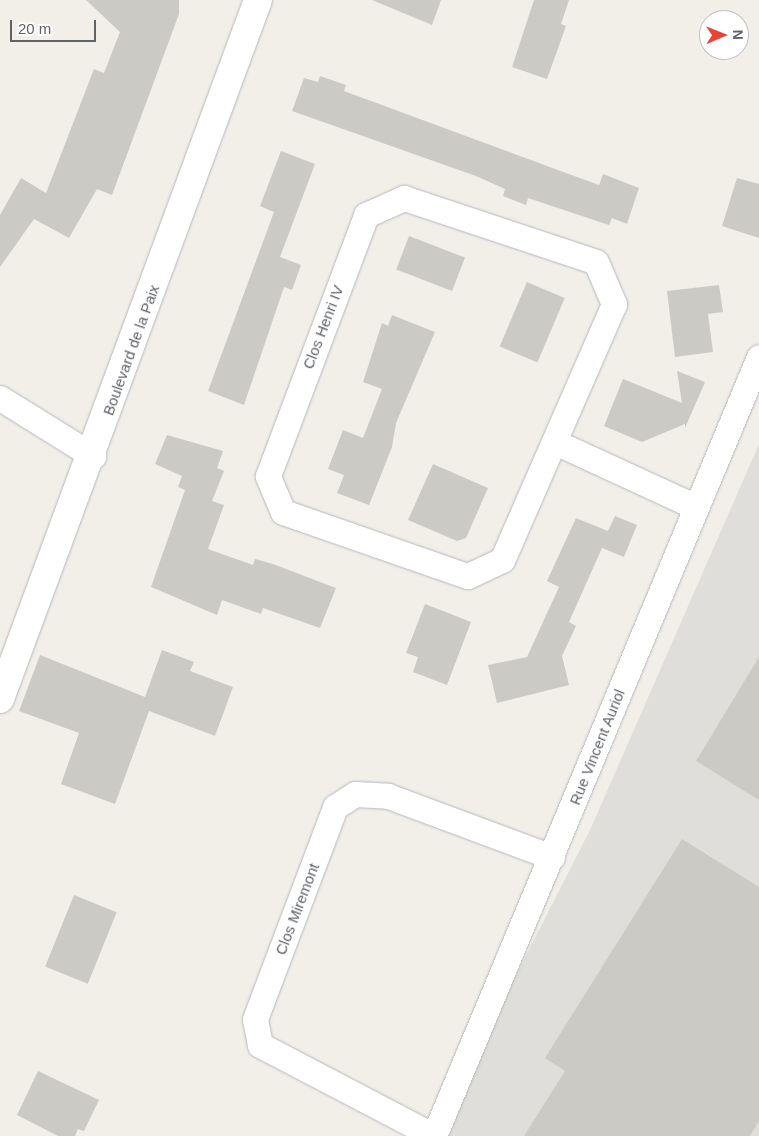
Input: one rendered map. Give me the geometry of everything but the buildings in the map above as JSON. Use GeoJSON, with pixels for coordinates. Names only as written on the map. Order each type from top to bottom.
{"type":"FeatureCollection","features":[{"type":"Feature","properties":{"kind":"main road","name":"Boulevard de la Paix"},"geometry":{"type":"LineString","coordinates":[[0,699],[94,456],[258,0]]}},
{"type":"Feature","properties":{"kind":"street","name":"Clos Henri IV"},"geometry":{"type":"LineString","coordinates":[[404,198],[596,262],[614,304],[555,442],[502,560],[467,576],[283,512],[268,476],[366,215],[404,198]]}},
{"type":"Feature","properties":{"kind":"street","name":"Rue Vincent Auriol"},"geometry":{"type":"LineString","coordinates":[[434,1136],[759,357]]}},
{"type":"Feature","properties":{"kind":"street"},"geometry":{"type":"LineString","coordinates":[[0,398],[94,456]]}},
{"type":"Feature","properties":{"kind":"street"},"geometry":{"type":"LineString","coordinates":[[555,442],[696,507]]}},
{"type":"Feature","properties":{"kind":"street","name":"Clos Miremont"},"geometry":{"type":"LineString","coordinates":[[434,1136],[260,1045],[255,1019],[335,807],[355,794],[388,796],[552,857]]}},
{"type":"Feature","properties":{"kind":"shaded area"},"geometry":{"type":"Polygon","coordinates":[[[759,444],[759,1136],[434,1136],[590,830],[759,444]]]}}]}
